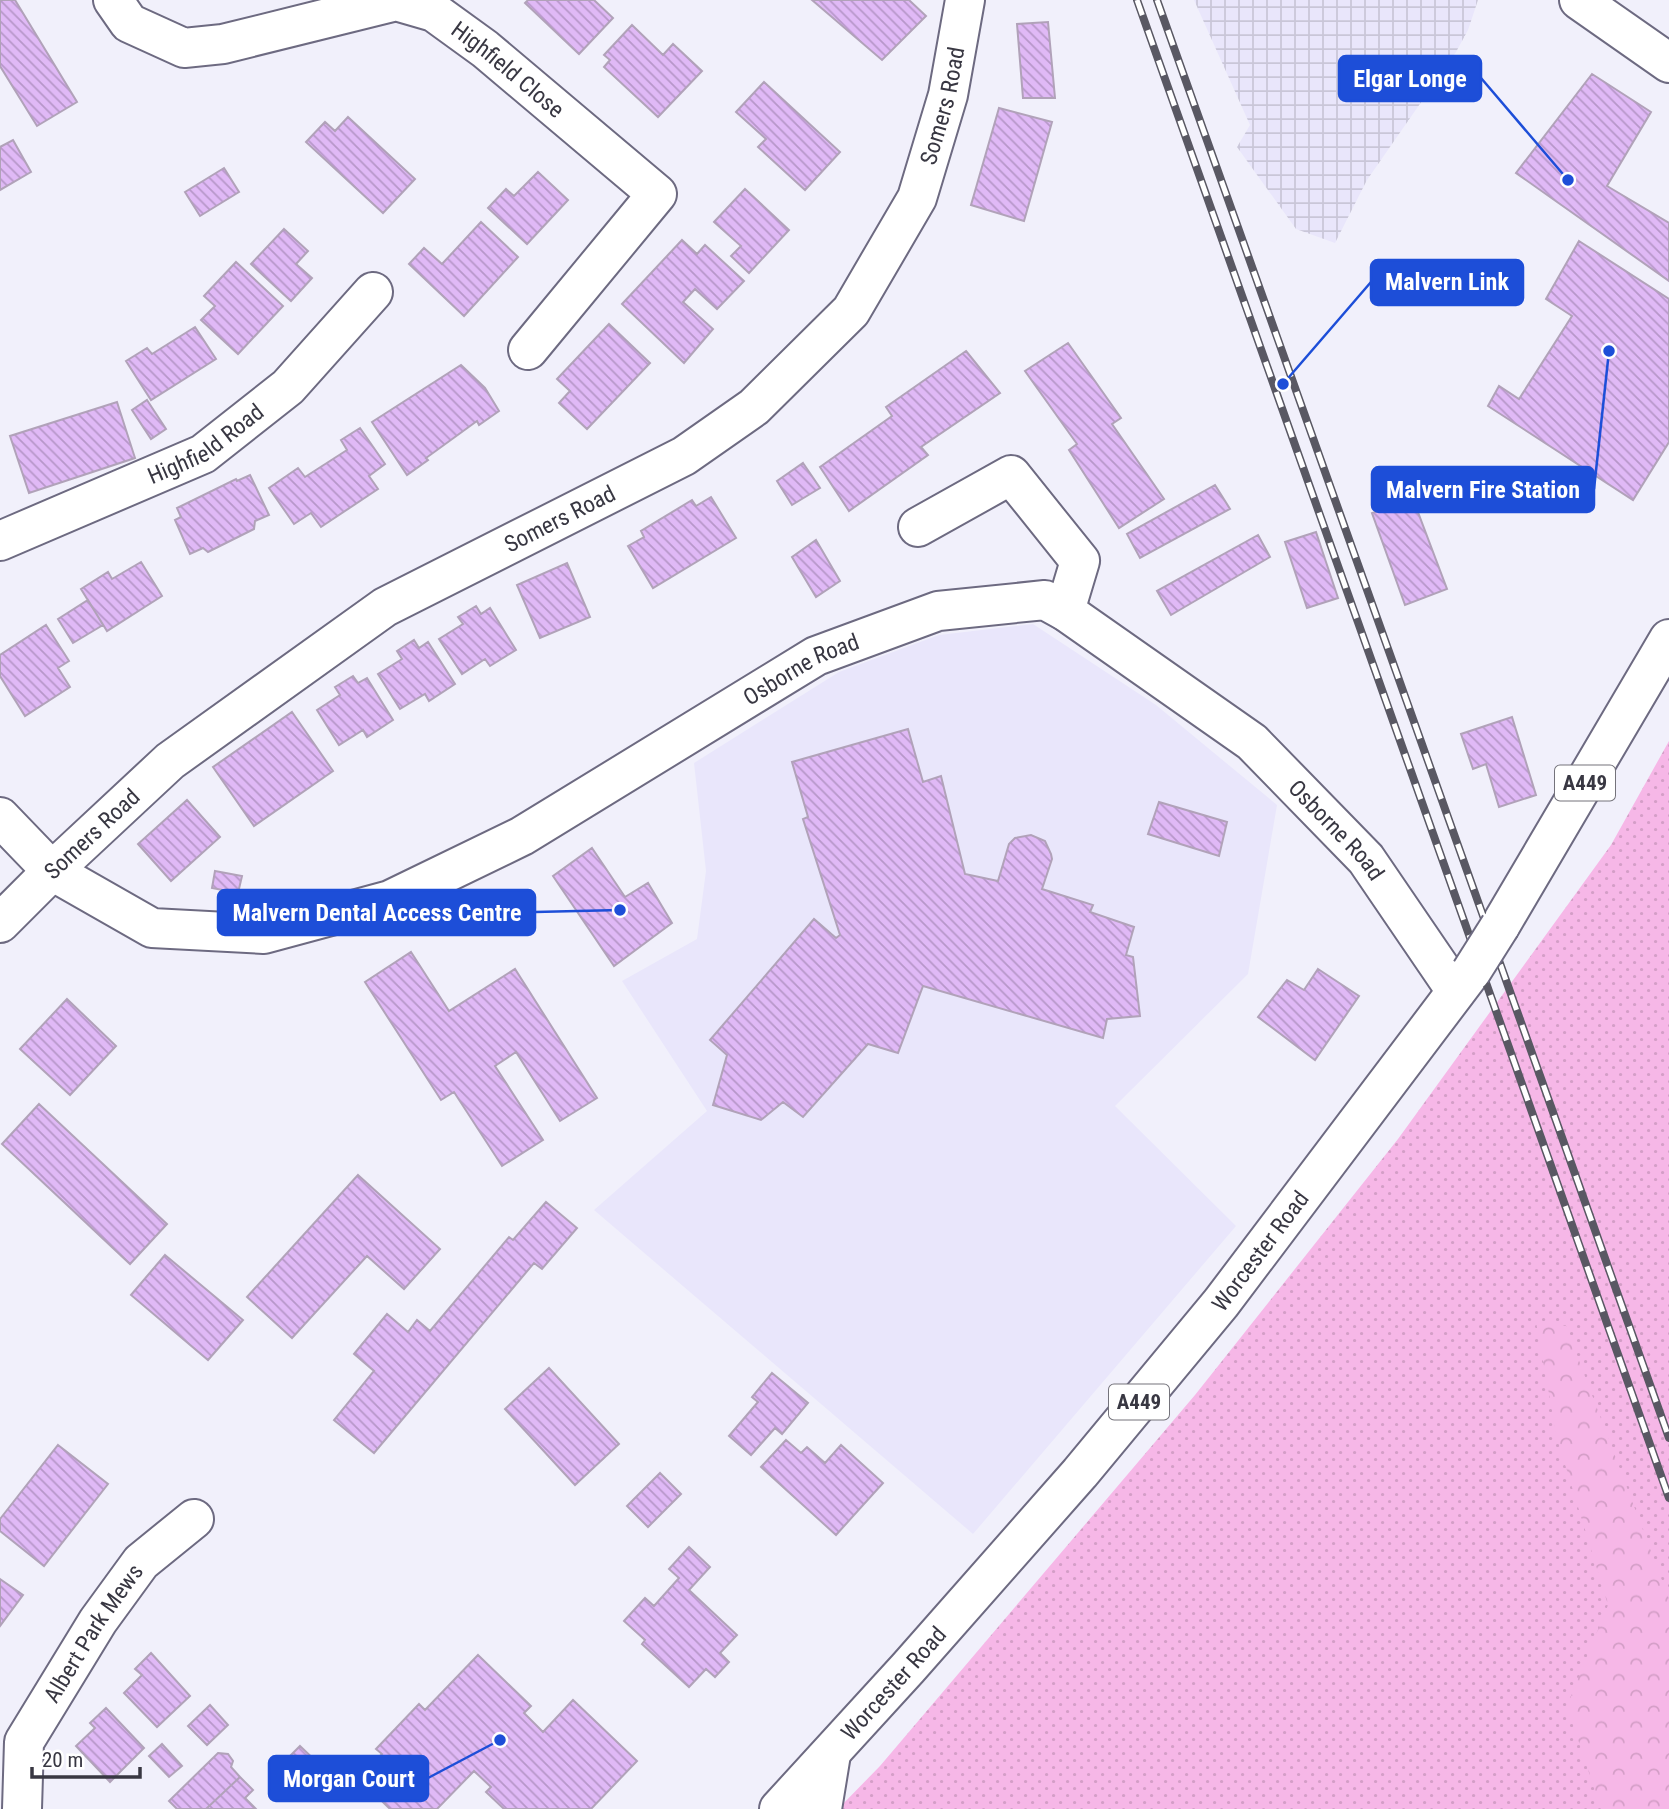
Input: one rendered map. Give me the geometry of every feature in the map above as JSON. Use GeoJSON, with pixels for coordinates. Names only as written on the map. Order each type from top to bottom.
{"type":"FeatureCollection","features":[{"type":"Feature","properties":{"kind":"main road","name":"Highfield Close"},"geometry":{"type":"LineString","coordinates":[[113,0],[130,23],[184,48],[223,44],[396,1],[434,12],[485,49],[657,194],[527,350]]}},
{"type":"Feature","properties":{"kind":"main road","name":"Somers Road"},"geometry":{"type":"LineString","coordinates":[[0,923],[170,761],[385,607],[684,456],[754,407],[851,311],[917,198],[948,95],[965,0]]}},
{"type":"Feature","properties":{"kind":"main road"},"geometry":{"type":"LineString","coordinates":[[1579,0],[1669,63]]}},
{"type":"Feature","properties":{"kind":"main road","name":"Highfield Road"},"geometry":{"type":"LineString","coordinates":[[0,541],[203,454],[288,387],[373,292]]}},
{"type":"Feature","properties":{"kind":"main road"},"geometry":{"type":"LineString","coordinates":[[918,527],[1011,475],[1080,561],[1065,611]]}},
{"type":"Feature","properties":{"kind":"main road","name":"Osborne Road"},"geometry":{"type":"LineString","coordinates":[[0,817],[52,871],[152,928],[264,934],[390,900],[522,836],[816,656],[938,611],[1045,600],[1065,611],[1252,742],[1366,859],[1463,981]]}},
{"type":"Feature","properties":{"kind":"main road","name":"Worcester Road"},"geometry":{"type":"LineString","coordinates":[[779,1809],[1080,1473],[1221,1303],[1463,981],[1500,926],[1669,639]]}},
{"type":"Feature","properties":{"kind":"main road","name":"Albert Park Mews"},"geometry":{"type":"LineString","coordinates":[[22,1809],[24,1742],[98,1621],[141,1562],[194,1519]]}},
{"type":"Feature","properties":{"kind":"main road"},"geometry":{"type":"LineString","coordinates":[[822,1809],[831,1754]]}},
{"type":"Feature","properties":{"kind":"shaded area"},"geometry":{"type":"Polygon","coordinates":[[[1194,0],[1478,0],[1468,30],[1456,52],[1367,180],[1335,243],[1296,229],[1237,147],[1250,125],[1194,0]]]}},
{"type":"Feature","properties":{"kind":"shaded area"},"geometry":{"type":"Polygon","coordinates":[[[1033,624],[1156,705],[1277,805],[1248,974],[1115,1106],[1236,1226],[973,1534],[594,1210],[707,1111],[622,981],[697,939],[706,871],[694,763],[839,672],[939,635],[1033,624]]]}},
{"type":"Feature","properties":{"kind":"green space"},"geometry":{"type":"Polygon","coordinates":[[[1669,741],[1669,1809],[838,1809],[880,1766],[1195,1395],[1398,1139],[1611,845],[1669,741]]]}},
{"type":"Feature","properties":{"kind":"green space"},"geometry":{"type":"Polygon","coordinates":[[[1536,1322],[1566,1326],[1669,1599],[1669,1809],[1601,1809],[1567,1706],[1608,1605],[1557,1438],[1536,1322]]]}},
{"type":"Feature","properties":{"kind":"building"},"geometry":{"type":"Polygon","coordinates":[[[0,0],[15,0],[77,102],[37,126],[0,66],[0,0]]]}},
{"type":"Feature","properties":{"kind":"building"},"geometry":{"type":"Polygon","coordinates":[[[528,0],[594,0],[613,18],[579,54],[525,3],[528,0]]]}},
{"type":"Feature","properties":{"kind":"building"},"geometry":{"type":"Polygon","coordinates":[[[812,0],[909,0],[926,16],[882,60],[812,0]]]}},
{"type":"Feature","properties":{"kind":"building"},"geometry":{"type":"Polygon","coordinates":[[[1048,22],[1055,98],[1023,98],[1017,24],[1048,22]]]}},
{"type":"Feature","properties":{"kind":"building"},"geometry":{"type":"Polygon","coordinates":[[[632,25],[663,55],[673,44],[702,71],[658,117],[604,67],[610,60],[604,55],[632,25]]]}},
{"type":"Feature","properties":{"kind":"building"},"geometry":{"type":"Polygon","coordinates":[[[1592,74],[1651,112],[1607,186],[1669,223],[1669,281],[1516,173],[1592,74]]]}},
{"type":"Feature","properties":{"kind":"building"},"geometry":{"type":"Polygon","coordinates":[[[764,82],[840,152],[805,190],[758,147],[766,139],[736,112],[764,82]]]}},
{"type":"Feature","properties":{"kind":"building"},"geometry":{"type":"Polygon","coordinates":[[[999,108],[1052,122],[1024,221],[971,205],[999,108]]]}},
{"type":"Feature","properties":{"kind":"building"},"geometry":{"type":"Polygon","coordinates":[[[348,117],[415,179],[383,213],[306,142],[325,122],[335,131],[348,117]]]}},
{"type":"Feature","properties":{"kind":"building"},"geometry":{"type":"Polygon","coordinates":[[[13,140],[31,172],[0,190],[0,147],[13,140]]]}},
{"type":"Feature","properties":{"kind":"building"},"geometry":{"type":"Polygon","coordinates":[[[224,168],[239,192],[200,216],[185,192],[224,168]]]}},
{"type":"Feature","properties":{"kind":"building"},"geometry":{"type":"Polygon","coordinates":[[[538,172],[568,200],[527,244],[488,208],[506,189],[514,196],[538,172]]]}},
{"type":"Feature","properties":{"kind":"building"},"geometry":{"type":"Polygon","coordinates":[[[745,189],[789,230],[749,273],[731,256],[741,246],[714,222],[745,189]]]}},
{"type":"Feature","properties":{"kind":"building"},"geometry":{"type":"Polygon","coordinates":[[[481,222],[518,257],[464,316],[409,264],[424,248],[442,264],[481,222]]]}},
{"type":"Feature","properties":{"kind":"building"},"geometry":{"type":"Polygon","coordinates":[[[284,229],[308,251],[296,264],[312,278],[291,301],[251,264],[284,229]]]}},
{"type":"Feature","properties":{"kind":"building"},"geometry":{"type":"Polygon","coordinates":[[[682,240],[697,254],[705,245],[744,281],[717,309],[695,289],[683,302],[713,329],[684,363],[622,304],[682,240]]]}},
{"type":"Feature","properties":{"kind":"building"},"geometry":{"type":"Polygon","coordinates":[[[1579,241],[1669,299],[1669,442],[1633,500],[1488,406],[1499,386],[1519,399],[1572,316],[1546,299],[1579,241]]]}},
{"type":"Feature","properties":{"kind":"building"},"geometry":{"type":"Polygon","coordinates":[[[236,262],[283,306],[238,354],[201,320],[215,306],[204,296],[236,262]]]}},
{"type":"Feature","properties":{"kind":"building"},"geometry":{"type":"Polygon","coordinates":[[[609,324],[650,363],[587,429],[559,403],[570,391],[557,379],[609,324]]]}},
{"type":"Feature","properties":{"kind":"building"},"geometry":{"type":"Polygon","coordinates":[[[195,327],[216,359],[151,400],[126,361],[147,348],[152,354],[195,327]]]}},
{"type":"Feature","properties":{"kind":"building"},"geometry":{"type":"Polygon","coordinates":[[[1068,343],[1121,418],[1112,424],[1164,499],[1119,528],[1069,450],[1077,444],[1025,371],[1068,343]]]}},
{"type":"Feature","properties":{"kind":"building"},"geometry":{"type":"Polygon","coordinates":[[[966,351],[1000,393],[921,447],[928,455],[849,511],[820,467],[892,416],[886,407],[966,351]]]}},
{"type":"Feature","properties":{"kind":"building"},"geometry":{"type":"Polygon","coordinates":[[[461,365],[485,388],[499,411],[479,425],[477,421],[407,475],[372,422],[461,365]]]}},
{"type":"Feature","properties":{"kind":"building"},"geometry":{"type":"Polygon","coordinates":[[[147,400],[166,429],[151,439],[132,410],[147,400]]]}},
{"type":"Feature","properties":{"kind":"building"},"geometry":{"type":"Polygon","coordinates":[[[117,402],[135,458],[29,493],[10,436],[117,402]]]}},
{"type":"Feature","properties":{"kind":"building"},"geometry":{"type":"Polygon","coordinates":[[[360,428],[385,464],[369,476],[378,489],[321,527],[311,513],[294,524],[269,488],[298,468],[305,477],[347,450],[341,440],[360,428]]]}},
{"type":"Feature","properties":{"kind":"building"},"geometry":{"type":"Polygon","coordinates":[[[803,463],[820,488],[792,505],[777,481],[803,463]]]}},
{"type":"Feature","properties":{"kind":"building"},"geometry":{"type":"Polygon","coordinates":[[[250,475],[269,515],[255,521],[254,529],[208,552],[203,548],[190,554],[175,520],[181,517],[177,508],[236,479],[237,481],[250,475]]]}},
{"type":"Feature","properties":{"kind":"building"},"geometry":{"type":"Polygon","coordinates":[[[1215,485],[1230,509],[1140,558],[1127,534],[1215,485]]]}},
{"type":"Feature","properties":{"kind":"building"},"geometry":{"type":"Polygon","coordinates":[[[711,497],[736,538],[653,588],[628,546],[644,537],[641,531],[692,500],[696,506],[711,497]]]}},
{"type":"Feature","properties":{"kind":"building"},"geometry":{"type":"Polygon","coordinates":[[[1413,499],[1447,589],[1405,605],[1372,513],[1413,499]]]}},
{"type":"Feature","properties":{"kind":"building"},"geometry":{"type":"Polygon","coordinates":[[[1316,532],[1338,598],[1307,608],[1285,542],[1316,532]]]}},
{"type":"Feature","properties":{"kind":"building"},"geometry":{"type":"Polygon","coordinates":[[[1258,535],[1270,557],[1171,615],[1157,591],[1258,535]]]}},
{"type":"Feature","properties":{"kind":"building"},"geometry":{"type":"Polygon","coordinates":[[[816,540],[840,581],[816,597],[792,557],[816,540]]]}},
{"type":"Feature","properties":{"kind":"building"},"geometry":{"type":"Polygon","coordinates":[[[141,562],[162,596],[107,631],[81,589],[108,572],[112,579],[141,562]]]}},
{"type":"Feature","properties":{"kind":"building"},"geometry":{"type":"Polygon","coordinates":[[[567,563],[590,617],[540,638],[517,585],[567,563]]]}},
{"type":"Feature","properties":{"kind":"building"},"geometry":{"type":"Polygon","coordinates":[[[88,600],[103,625],[73,643],[58,619],[88,600]]]}},
{"type":"Feature","properties":{"kind":"building"},"geometry":{"type":"Polygon","coordinates":[[[476,606],[481,614],[490,608],[516,650],[490,666],[485,659],[462,674],[439,639],[463,624],[458,617],[476,606]]]}},
{"type":"Feature","properties":{"kind":"building"},"geometry":{"type":"Polygon","coordinates":[[[46,625],[69,661],[58,668],[70,687],[25,716],[0,676],[0,655],[46,625]]]}},
{"type":"Feature","properties":{"kind":"building"},"geometry":{"type":"Polygon","coordinates":[[[414,640],[419,648],[428,642],[455,684],[429,701],[425,694],[400,709],[378,674],[402,659],[397,651],[414,640]]]}},
{"type":"Feature","properties":{"kind":"building"},"geometry":{"type":"Polygon","coordinates":[[[353,676],[358,683],[367,678],[393,720],[367,737],[363,730],[339,745],[317,710],[340,695],[335,687],[353,676]]]}},
{"type":"Feature","properties":{"kind":"building"},"geometry":{"type":"Polygon","coordinates":[[[292,712],[333,771],[254,826],[213,767],[292,712]]]}},
{"type":"Feature","properties":{"kind":"building"},"geometry":{"type":"Polygon","coordinates":[[[1512,717],[1536,795],[1499,807],[1486,764],[1473,769],[1461,734],[1512,717]]]}},
{"type":"Feature","properties":{"kind":"building"},"geometry":{"type":"Polygon","coordinates":[[[908,729],[923,782],[941,776],[965,874],[998,881],[1009,844],[1015,838],[1031,835],[1045,841],[1051,854],[1052,859],[1042,889],[1093,905],[1090,912],[1134,927],[1126,955],[1133,957],[1140,1016],[1107,1019],[1103,1038],[923,986],[898,1053],[868,1044],[803,1117],[783,1102],[761,1120],[713,1105],[727,1055],[710,1040],[814,919],[836,938],[840,935],[803,819],[808,817],[792,762],[908,729]]]}},
{"type":"Feature","properties":{"kind":"building"},"geometry":{"type":"Polygon","coordinates":[[[187,800],[220,837],[171,881],[138,844],[187,800]]]}},
{"type":"Feature","properties":{"kind":"building"},"geometry":{"type":"Polygon","coordinates":[[[1159,802],[1227,822],[1219,856],[1148,834],[1159,802]]]}},
{"type":"Feature","properties":{"kind":"building"},"geometry":{"type":"Polygon","coordinates":[[[592,848],[625,897],[648,883],[672,923],[614,966],[553,876],[592,848]]]}},
{"type":"Feature","properties":{"kind":"building"},"geometry":{"type":"Polygon","coordinates":[[[215,871],[242,876],[238,893],[212,888],[215,871]]]}},
{"type":"Feature","properties":{"kind":"building"},"geometry":{"type":"Polygon","coordinates":[[[411,952],[449,1011],[515,969],[597,1098],[560,1121],[516,1052],[495,1066],[543,1140],[502,1166],[454,1092],[441,1100],[365,982],[411,952]]]}},
{"type":"Feature","properties":{"kind":"building"},"geometry":{"type":"Polygon","coordinates":[[[1318,969],[1359,996],[1315,1060],[1258,1017],[1287,980],[1304,990],[1318,969]]]}},
{"type":"Feature","properties":{"kind":"building"},"geometry":{"type":"Polygon","coordinates":[[[67,999],[116,1046],[70,1095],[20,1049],[67,999]]]}},
{"type":"Feature","properties":{"kind":"building"},"geometry":{"type":"Polygon","coordinates":[[[39,1104],[167,1224],[130,1264],[2,1144],[39,1104]]]}},
{"type":"Feature","properties":{"kind":"building"},"geometry":{"type":"Polygon","coordinates":[[[358,1175],[440,1249],[404,1289],[367,1256],[292,1338],[247,1297],[358,1175]]]}},
{"type":"Feature","properties":{"kind":"building"},"geometry":{"type":"Polygon","coordinates":[[[546,1202],[577,1228],[542,1269],[534,1263],[374,1453],[334,1420],[374,1371],[354,1354],[387,1314],[408,1332],[417,1320],[430,1331],[509,1237],[513,1240],[546,1202]]]}},
{"type":"Feature","properties":{"kind":"building"},"geometry":{"type":"Polygon","coordinates":[[[165,1255],[243,1320],[208,1360],[131,1295],[165,1255]]]}},
{"type":"Feature","properties":{"kind":"building"},"geometry":{"type":"Polygon","coordinates":[[[549,1368],[619,1444],[575,1485],[505,1409],[549,1368]]]}},
{"type":"Feature","properties":{"kind":"building"},"geometry":{"type":"Polygon","coordinates":[[[772,1373],[808,1403],[782,1434],[775,1428],[751,1455],[729,1436],[758,1402],[752,1397],[772,1373]]]}},
{"type":"Feature","properties":{"kind":"building"},"geometry":{"type":"Polygon","coordinates":[[[786,1440],[801,1453],[807,1447],[825,1463],[841,1445],[883,1483],[836,1535],[761,1467],[786,1440]]]}},
{"type":"Feature","properties":{"kind":"building"},"geometry":{"type":"Polygon","coordinates":[[[58,1445],[108,1484],[44,1566],[0,1531],[0,1519],[58,1445]]]}},
{"type":"Feature","properties":{"kind":"building"},"geometry":{"type":"Polygon","coordinates":[[[660,1473],[681,1494],[648,1527],[627,1506],[660,1473]]]}},
{"type":"Feature","properties":{"kind":"building"},"geometry":{"type":"Polygon","coordinates":[[[689,1547],[710,1567],[689,1590],[737,1635],[720,1653],[729,1662],[715,1677],[706,1669],[689,1687],[642,1644],[645,1640],[624,1621],[645,1598],[654,1606],[679,1578],[669,1569],[689,1547]]]}},
{"type":"Feature","properties":{"kind":"building"},"geometry":{"type":"Polygon","coordinates":[[[0,1579],[23,1595],[0,1626],[0,1579]]]}},
{"type":"Feature","properties":{"kind":"building"},"geometry":{"type":"Polygon","coordinates":[[[151,1653],[190,1696],[157,1727],[124,1693],[142,1675],[135,1669],[151,1653]]]}},
{"type":"Feature","properties":{"kind":"building"},"geometry":{"type":"Polygon","coordinates":[[[478,1655],[531,1706],[524,1713],[543,1732],[573,1700],[637,1761],[591,1809],[504,1809],[486,1792],[491,1787],[474,1771],[437,1809],[390,1809],[358,1778],[382,1754],[376,1749],[419,1704],[425,1710],[478,1655]]]}},
{"type":"Feature","properties":{"kind":"building"},"geometry":{"type":"Polygon","coordinates":[[[210,1705],[228,1725],[207,1745],[188,1726],[210,1705]]]}},
{"type":"Feature","properties":{"kind":"building"},"geometry":{"type":"Polygon","coordinates":[[[106,1708],[144,1748],[110,1782],[76,1746],[95,1728],[90,1723],[106,1708]]]}},
{"type":"Feature","properties":{"kind":"building"},"geometry":{"type":"Polygon","coordinates":[[[162,1744],[182,1766],[169,1777],[149,1756],[162,1744]]]}},
{"type":"Feature","properties":{"kind":"building"},"geometry":{"type":"Polygon","coordinates":[[[300,1746],[321,1766],[311,1777],[289,1757],[300,1746]]]}},
{"type":"Feature","properties":{"kind":"building"},"geometry":{"type":"Polygon","coordinates":[[[218,1753],[228,1754],[233,1761],[231,1767],[240,1777],[206,1809],[177,1809],[169,1801],[218,1753]]]}},
{"type":"Feature","properties":{"kind":"building"},"geometry":{"type":"Polygon","coordinates":[[[240,1777],[253,1790],[245,1798],[256,1809],[206,1809],[240,1777]]]}},
{"type":"Feature","properties":{"kind":"railway"},"geometry":{"type":"LineString","coordinates":[[1137,0],[1669,1498]]}},
{"type":"Feature","properties":{"kind":"railway"},"geometry":{"type":"LineString","coordinates":[[1157,0],[1669,1438]]}},
{"type":"Feature","properties":{"kind":"place","name":"Elgar Longe"},"geometry":{"type":"Point","coordinates":[1568,180]}},
{"type":"Feature","properties":{"kind":"place","name":"Malvern Fire Station"},"geometry":{"type":"Point","coordinates":[1609,351]}},
{"type":"Feature","properties":{"kind":"place","name":"Malvern Link"},"geometry":{"type":"Point","coordinates":[1283,384]}},
{"type":"Feature","properties":{"kind":"place","name":"Malvern Dental Access Centre"},"geometry":{"type":"Point","coordinates":[620,910]}},
{"type":"Feature","properties":{"kind":"place","name":"Morgan Court"},"geometry":{"type":"Point","coordinates":[500,1740]}}]}
